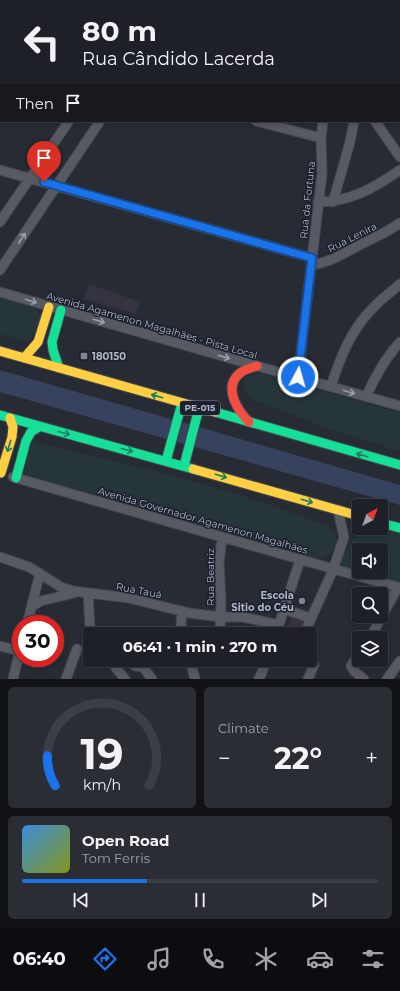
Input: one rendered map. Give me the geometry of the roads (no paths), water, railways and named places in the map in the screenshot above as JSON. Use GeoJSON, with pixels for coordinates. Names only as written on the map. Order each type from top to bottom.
{"type":"FeatureCollection","features":[{"type":"Feature","properties":{"kind":"highway"},"geometry":{"type":"LineString","coordinates":[[24,358],[38,342],[50,307]]}},
{"type":"Feature","properties":{"kind":"highway"},"geometry":{"type":"LineString","coordinates":[[59,368],[52,342],[61,310]]}},
{"type":"Feature","properties":{"kind":"highway","name":"PE-015"},"geometry":{"type":"LineString","coordinates":[[0,351],[400,465]]}},
{"type":"Feature","properties":{"kind":"highway"},"geometry":{"type":"LineString","coordinates":[[249,422],[238,409],[234,399],[233,383],[235,377],[240,373],[257,366]]}},
{"type":"Feature","properties":{"kind":"highway"},"geometry":{"type":"LineString","coordinates":[[166,461],[182,403]]}},
{"type":"Feature","properties":{"kind":"highway"},"geometry":{"type":"LineString","coordinates":[[184,466],[199,408]]}},
{"type":"Feature","properties":{"kind":"highway"},"geometry":{"type":"LineString","coordinates":[[0,415],[352,514]]}},
{"type":"Feature","properties":{"kind":"highway"},"geometry":{"type":"LineString","coordinates":[[0,473],[12,437],[13,427],[10,418]]}},
{"type":"Feature","properties":{"kind":"highway"},"geometry":{"type":"LineString","coordinates":[[16,478],[26,441],[31,432],[39,427]]}},
{"type":"Feature","properties":{"kind":"highway"},"geometry":{"type":"LineString","coordinates":[[388,524],[400,528]]}},
{"type":"Feature","properties":{"kind":"street"},"geometry":{"type":"LineString","coordinates":[[0,222],[68,122]]}},
{"type":"Feature","properties":{"kind":"street"},"geometry":{"type":"LineString","coordinates":[[0,270],[99,122]]}},
{"type":"Feature","properties":{"kind":"street"},"geometry":{"type":"LineString","coordinates":[[260,122],[321,138]]}},
{"type":"Feature","properties":{"kind":"street","name":"Rua da Fortuna"},"geometry":{"type":"LineString","coordinates":[[298,377],[322,162],[321,138],[323,122]]}},
{"type":"Feature","properties":{"kind":"street"},"geometry":{"type":"LineString","coordinates":[[333,202],[350,142],[354,122]]}},
{"type":"Feature","properties":{"kind":"street"},"geometry":{"type":"LineString","coordinates":[[376,122],[400,157]]}},
{"type":"Feature","properties":{"kind":"street"},"geometry":{"type":"LineString","coordinates":[[0,170],[311,262]]}},
{"type":"Feature","properties":{"kind":"street"},"geometry":{"type":"LineString","coordinates":[[318,202],[333,202],[349,198],[370,189],[400,170]]}},
{"type":"Feature","properties":{"kind":"street","name":"Rua Lenira"},"geometry":{"type":"LineString","coordinates":[[311,262],[320,264],[334,259],[376,238],[400,223]]}},
{"type":"Feature","properties":{"kind":"street"},"geometry":{"type":"LineString","coordinates":[[331,386],[342,355],[354,332],[371,310],[400,284]]}},
{"type":"Feature","properties":{"kind":"street","name":"Avenida Agamenon Magalhães - Pista Local"},"geometry":{"type":"LineString","coordinates":[[0,292],[298,377]]}},
{"type":"Feature","properties":{"kind":"street"},"geometry":{"type":"LineString","coordinates":[[366,396],[376,375],[391,352],[400,342]]}},
{"type":"Feature","properties":{"kind":"street"},"geometry":{"type":"LineString","coordinates":[[298,377],[400,406]]}},
{"type":"Feature","properties":{"kind":"street","name":"Avenida Governador Agamenon Magalhães"},"geometry":{"type":"LineString","coordinates":[[0,473],[399,588]]}},
{"type":"Feature","properties":{"kind":"street"},"geometry":{"type":"LineString","coordinates":[[307,627],[333,570],[344,537],[338,510]]}},
{"type":"Feature","properties":{"kind":"street","name":"Rua Beatriz"},"geometry":{"type":"LineString","coordinates":[[220,627],[221,600],[219,568],[222,538]]}},
{"type":"Feature","properties":{"kind":"street","name":"Rua Tauá"},"geometry":{"type":"LineString","coordinates":[[0,557],[29,567],[61,587],[78,592],[129,598],[206,616],[243,616],[279,625]]}},
{"type":"Feature","properties":{"kind":"street"},"geometry":{"type":"LineString","coordinates":[[279,625],[300,560]]}},
{"type":"Feature","properties":{"kind":"street"},"geometry":{"type":"LineString","coordinates":[[30,615],[40,573]]}},
{"type":"Feature","properties":{"kind":"street"},"geometry":{"type":"LineString","coordinates":[[374,631],[399,588]]}},
{"type":"Feature","properties":{"kind":"street"},"geometry":{"type":"LineString","coordinates":[[32,606],[47,599],[78,592]]}},
{"type":"Feature","properties":{"kind":"street"},"geometry":{"type":"LineString","coordinates":[[88,593],[90,627]]}},
{"type":"Feature","properties":{"kind":"street"},"geometry":{"type":"LineString","coordinates":[[284,609],[310,618]]}},
{"type":"Feature","properties":{"kind":"street"},"geometry":{"type":"LineString","coordinates":[[181,627],[182,611]]}},
{"type":"Feature","properties":{"kind":"street"},"geometry":{"type":"LineString","coordinates":[[0,646],[12,648]]}},
{"type":"Feature","properties":{"kind":"street"},"geometry":{"type":"LineString","coordinates":[[66,679],[77,649]]}},
{"type":"Feature","properties":{"kind":"street"},"geometry":{"type":"LineString","coordinates":[[387,679],[400,661]]}},
{"type":"Feature","properties":{"kind":"street"},"geometry":{"type":"LineString","coordinates":[[352,664],[351,666],[354,671],[364,679]]}},
{"type":"Feature","properties":{"kind":"street"},"geometry":{"type":"LineString","coordinates":[[13,679],[16,667]]}},
{"type":"Feature","properties":{"kind":"street"},"geometry":{"type":"LineString","coordinates":[[116,667],[125,679]]}},
{"type":"Feature","properties":{"kind":"street"},"geometry":{"type":"LineString","coordinates":[[143,667],[152,679]]}},
{"type":"Feature","properties":{"kind":"street"},"geometry":{"type":"LineString","coordinates":[[192,667],[195,679]]}},
{"type":"Feature","properties":{"kind":"street"},"geometry":{"type":"LineString","coordinates":[[259,679],[264,667]]}},
{"type":"Feature","properties":{"kind":"street"},"geometry":{"type":"LineString","coordinates":[[308,679],[309,667]]}},
{"type":"Feature","properties":{"kind":"water"},"geometry":{"type":"Polygon","coordinates":[[[0,370],[400,485],[400,505],[388,502],[388,499],[379,499],[0,392],[0,370]]]}},
{"type":"Feature","properties":{"kind":"place","name":"180150"},"geometry":{"type":"Point","coordinates":[84,356]}},
{"type":"Feature","properties":{"kind":"place","name":"Escola Sitio do Céu"},"geometry":{"type":"Point","coordinates":[302,601]}}]}
